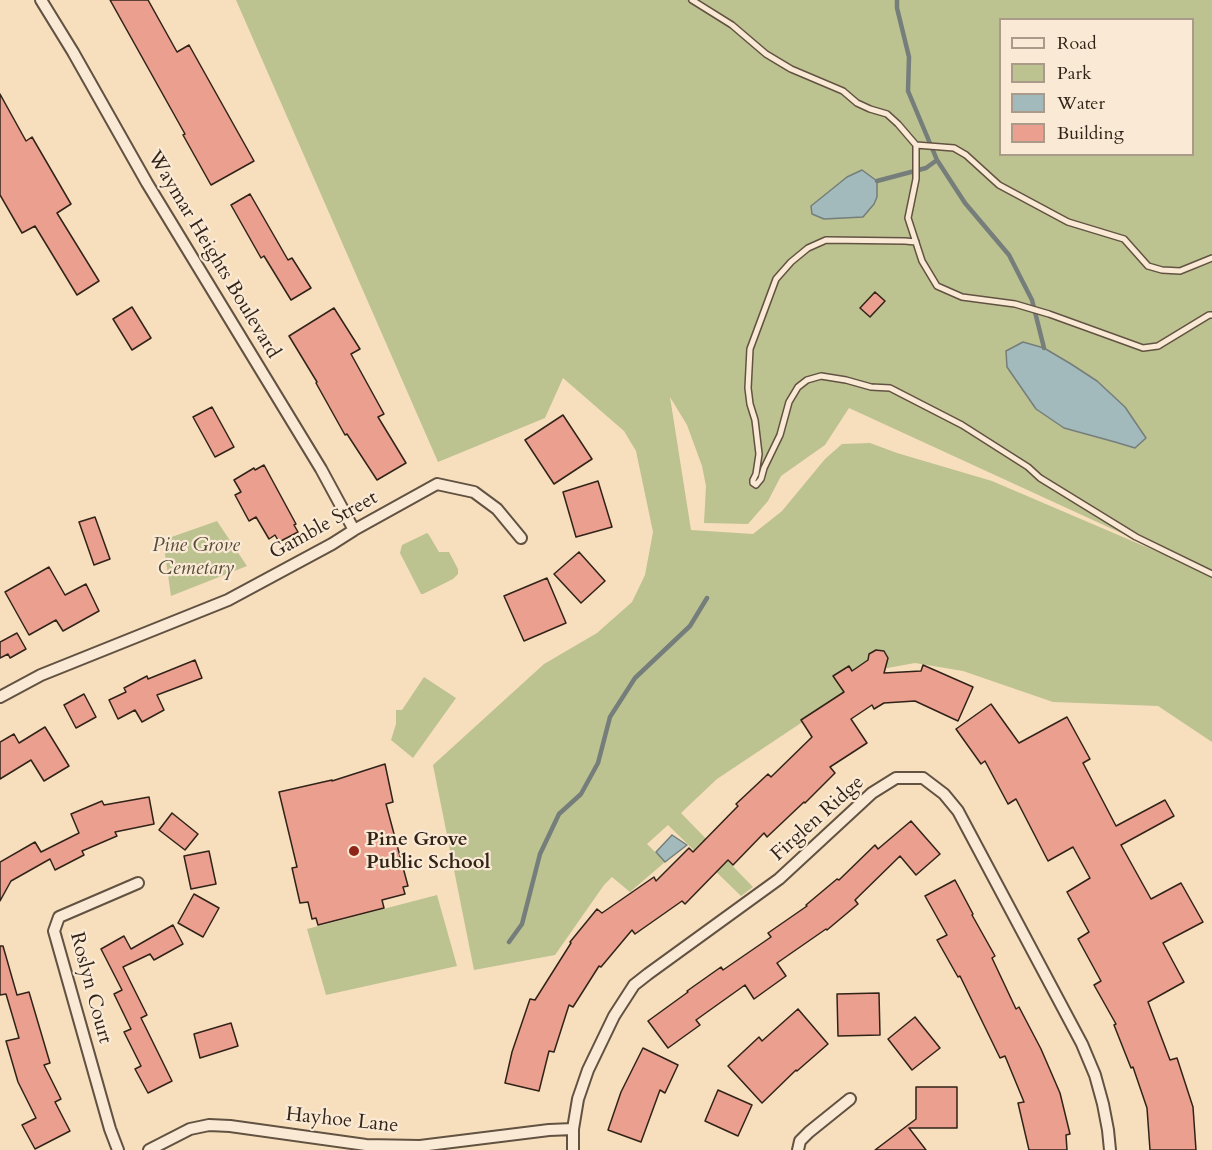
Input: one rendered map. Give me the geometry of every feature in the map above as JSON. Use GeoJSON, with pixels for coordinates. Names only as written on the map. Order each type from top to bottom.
{"type":"FeatureCollection","features":[{"type":"Feature","properties":{"kind":"street","name":"Waymar Heights Boulevard"},"geometry":{"type":"LineString","coordinates":[[40,0],[73,52],[147,183],[321,469],[354,530]]}},
{"type":"Feature","properties":{"kind":"street","name":"Gamble Street"},"geometry":{"type":"LineString","coordinates":[[0,697],[41,675],[228,600],[437,484],[474,492],[497,509],[521,538]]}},
{"type":"Feature","properties":{"kind":"street","name":"Firglen Ridge"},"geometry":{"type":"LineString","coordinates":[[573,1150],[573,1129],[578,1099],[588,1070],[614,1016],[634,986],[779,879],[872,793],[896,778],[923,778],[944,794],[958,811],[1083,1044],[1103,1104],[1110,1150]]}},
{"type":"Feature","properties":{"kind":"street","name":"Roslyn Court"},"geometry":{"type":"LineString","coordinates":[[118,1150],[110,1130],[54,930],[59,917],[138,883]]}},
{"type":"Feature","properties":{"kind":"street"},"geometry":{"type":"LineString","coordinates":[[798,1150],[800,1141],[808,1132],[850,1099]]}},
{"type":"Feature","properties":{"kind":"street","name":"Hayhoe Lane"},"geometry":{"type":"LineString","coordinates":[[149,1150],[190,1129],[219,1125],[366,1148],[420,1146],[573,1129]]}},
{"type":"Feature","properties":{"kind":"lane"},"geometry":{"type":"LineString","coordinates":[[692,0],[732,25],[766,54],[791,69],[843,92],[857,103],[887,114],[918,145],[954,148],[966,155],[999,185],[1068,222],[1124,239],[1148,266],[1180,271],[1212,258]]}},
{"type":"Feature","properties":{"kind":"lane"},"geometry":{"type":"LineString","coordinates":[[918,145],[916,179],[908,218],[922,261],[937,286],[962,297],[1016,304],[1044,312],[1143,348],[1158,346],[1212,315]]}},
{"type":"Feature","properties":{"kind":"lane"},"geometry":{"type":"LineString","coordinates":[[916,242],[826,240],[808,248],[790,262],[776,279],[750,349],[748,388],[759,454],[753,483],[756,485],[761,479],[780,435],[789,402],[798,387],[807,380],[821,376],[871,387],[890,388],[962,425],[1028,467],[1040,478],[1136,537],[1212,574]]}},
{"type":"Feature","properties":{"kind":"green space"},"geometry":{"type":"Polygon","coordinates":[[[236,0],[1212,0],[1212,742],[1158,706],[1053,702],[963,671],[915,663],[882,669],[717,779],[681,813],[753,887],[741,896],[668,825],[647,844],[665,862],[630,892],[612,877],[555,955],[474,970],[433,765],[544,664],[597,633],[632,602],[645,575],[653,532],[636,451],[624,431],[563,378],[545,418],[438,462],[236,0]],[[670,397],[691,530],[753,534],[782,511],[825,459],[842,444],[870,443],[992,481],[1179,561],[849,408],[825,445],[781,476],[768,501],[748,524],[704,523],[706,486],[702,466],[687,425],[670,397]]]}},
{"type":"Feature","properties":{"kind":"green space","name":"Pine Grove Cemetary"},"geometry":{"type":"Polygon","coordinates":[[[217,521],[247,566],[171,596],[163,540],[217,521]]]}},
{"type":"Feature","properties":{"kind":"green space"},"geometry":{"type":"Polygon","coordinates":[[[427,533],[439,552],[449,552],[458,569],[458,574],[453,579],[421,594],[400,553],[402,545],[427,533]]]}},
{"type":"Feature","properties":{"kind":"green space"},"geometry":{"type":"Polygon","coordinates":[[[424,677],[456,698],[413,758],[391,740],[396,724],[396,710],[402,710],[424,677]]]}},
{"type":"Feature","properties":{"kind":"green space"},"geometry":{"type":"Polygon","coordinates":[[[437,895],[457,966],[326,995],[307,929],[437,895]]]}},
{"type":"Feature","properties":{"kind":"water"},"geometry":{"type":"Polygon","coordinates":[[[862,170],[877,181],[877,197],[863,217],[824,219],[812,214],[811,206],[847,177],[862,170]]]}},
{"type":"Feature","properties":{"kind":"water"},"geometry":{"type":"Polygon","coordinates":[[[1023,342],[1044,348],[1097,381],[1125,407],[1146,438],[1135,448],[1064,428],[1036,409],[1007,367],[1006,351],[1023,342]]]}},
{"type":"Feature","properties":{"kind":"water"},"geometry":{"type":"Polygon","coordinates":[[[672,835],[687,845],[665,862],[656,852],[672,835]]]}},
{"type":"Feature","properties":{"kind":"building"},"geometry":{"type":"Polygon","coordinates":[[[110,0],[148,0],[177,52],[189,45],[254,161],[211,185],[110,0]]]}},
{"type":"Feature","properties":{"kind":"building"},"geometry":{"type":"Polygon","coordinates":[[[0,94],[26,141],[32,137],[71,204],[57,213],[99,281],[77,295],[35,226],[22,233],[0,195],[0,94]]]}},
{"type":"Feature","properties":{"kind":"building"},"geometry":{"type":"Polygon","coordinates":[[[250,194],[288,260],[292,258],[311,288],[291,300],[264,256],[261,258],[231,205],[250,194]]]}},
{"type":"Feature","properties":{"kind":"building"},"geometry":{"type":"Polygon","coordinates":[[[875,292],[885,301],[870,317],[860,308],[875,292]]]}},
{"type":"Feature","properties":{"kind":"building"},"geometry":{"type":"Polygon","coordinates":[[[132,307],[151,338],[132,350],[113,319],[132,307]]]}},
{"type":"Feature","properties":{"kind":"building"},"geometry":{"type":"Polygon","coordinates":[[[334,308],[360,349],[351,354],[384,414],[378,417],[406,463],[377,480],[347,434],[345,435],[289,336],[334,308]]]}},
{"type":"Feature","properties":{"kind":"building"},"geometry":{"type":"Polygon","coordinates":[[[212,407],[234,447],[215,457],[193,417],[212,407]]]}},
{"type":"Feature","properties":{"kind":"building"},"geometry":{"type":"Polygon","coordinates":[[[563,415],[592,459],[554,484],[525,440],[563,415]]]}},
{"type":"Feature","properties":{"kind":"building"},"geometry":{"type":"Polygon","coordinates":[[[264,465],[296,524],[294,525],[298,532],[279,542],[275,535],[269,539],[256,517],[249,521],[235,495],[241,492],[234,480],[264,465]]]}},
{"type":"Feature","properties":{"kind":"building"},"geometry":{"type":"Polygon","coordinates":[[[598,481],[612,527],[576,537],[563,492],[598,481]]]}},
{"type":"Feature","properties":{"kind":"building"},"geometry":{"type":"Polygon","coordinates":[[[95,517],[110,559],[94,565],[79,522],[95,517]]]}},
{"type":"Feature","properties":{"kind":"building"},"geometry":{"type":"Polygon","coordinates":[[[579,552],[605,581],[581,603],[554,574],[579,552]]]}},
{"type":"Feature","properties":{"kind":"building"},"geometry":{"type":"Polygon","coordinates":[[[49,567],[65,595],[86,584],[99,611],[63,631],[56,620],[29,635],[5,592],[49,567]]]}},
{"type":"Feature","properties":{"kind":"building"},"geometry":{"type":"Polygon","coordinates":[[[547,578],[566,623],[524,641],[504,596],[547,578]]]}},
{"type":"Feature","properties":{"kind":"building"},"geometry":{"type":"Polygon","coordinates":[[[17,633],[26,649],[10,658],[8,654],[0,658],[0,642],[17,633]]]}},
{"type":"Feature","properties":{"kind":"building"},"geometry":{"type":"Polygon","coordinates":[[[876,650],[884,651],[888,658],[884,673],[921,671],[923,665],[973,687],[958,721],[915,701],[884,703],[874,709],[872,705],[851,719],[867,743],[830,767],[835,773],[767,837],[764,833],[733,865],[728,860],[685,904],[682,901],[635,934],[632,930],[601,967],[599,966],[573,1007],[569,1005],[554,1052],[549,1051],[539,1091],[505,1083],[512,1052],[530,999],[535,1000],[570,942],[597,909],[602,913],[654,877],[656,881],[689,848],[693,852],[738,806],[736,804],[768,774],[771,777],[812,737],[801,720],[844,692],[833,676],[849,666],[852,671],[868,660],[869,654],[876,650]]]}},
{"type":"Feature","properties":{"kind":"building"},"geometry":{"type":"Polygon","coordinates":[[[195,660],[202,678],[157,695],[164,710],[142,722],[135,710],[118,719],[109,700],[126,692],[124,688],[147,676],[148,679],[195,660]]]}},
{"type":"Feature","properties":{"kind":"building"},"geometry":{"type":"Polygon","coordinates":[[[84,694],[96,717],[76,728],[64,705],[84,694]]]}},
{"type":"Feature","properties":{"kind":"building"},"geometry":{"type":"Polygon","coordinates":[[[991,704],[1019,743],[1067,717],[1090,759],[1083,763],[1116,826],[1165,800],[1174,816],[1121,845],[1151,899],[1181,883],[1203,922],[1163,943],[1184,982],[1148,1002],[1170,1060],[1177,1058],[1193,1107],[1196,1150],[1150,1150],[1147,1108],[1133,1067],[1131,1068],[1114,1025],[1116,1024],[1094,985],[1101,981],[1078,939],[1089,932],[1067,892],[1090,878],[1073,847],[1048,861],[1016,799],[1008,804],[985,761],[981,764],[956,729],[991,704]]]}},
{"type":"Feature","properties":{"kind":"building"},"geometry":{"type":"Polygon","coordinates":[[[45,727],[69,766],[44,781],[31,760],[0,779],[0,742],[14,734],[19,743],[45,727]]]}},
{"type":"Feature","properties":{"kind":"building"},"geometry":{"type":"Polygon","coordinates":[[[385,764],[393,802],[386,804],[408,886],[403,887],[405,894],[382,900],[384,908],[318,925],[316,918],[312,919],[308,902],[300,903],[292,868],[297,867],[279,792],[332,781],[385,764]]]}},
{"type":"Feature","properties":{"kind":"building"},"geometry":{"type":"Polygon","coordinates":[[[149,797],[154,824],[115,832],[117,836],[82,851],[84,855],[55,870],[50,859],[11,881],[0,901],[0,862],[35,842],[41,852],[79,833],[71,814],[102,801],[104,805],[149,797]]]}},
{"type":"Feature","properties":{"kind":"building"},"geometry":{"type":"Polygon","coordinates":[[[172,813],[198,834],[185,850],[159,830],[172,813]]]}},
{"type":"Feature","properties":{"kind":"building"},"geometry":{"type":"Polygon","coordinates":[[[911,821],[940,854],[916,875],[900,856],[855,900],[858,904],[827,930],[777,963],[786,976],[754,999],[745,985],[696,1020],[700,1025],[668,1048],[648,1021],[721,967],[723,970],[771,937],[768,933],[807,906],[837,879],[839,880],[875,845],[878,849],[911,821]]]}},
{"type":"Feature","properties":{"kind":"building"},"geometry":{"type":"Polygon","coordinates":[[[209,851],[216,884],[191,889],[184,856],[209,851]]]}},
{"type":"Feature","properties":{"kind":"building"},"geometry":{"type":"Polygon","coordinates":[[[955,880],[995,956],[992,958],[1016,1009],[1019,1007],[1041,1049],[1060,1093],[1070,1134],[1066,1135],[1067,1150],[1029,1150],[1018,1103],[1024,1102],[1005,1056],[1000,1058],[960,976],[958,977],[937,940],[947,935],[925,896],[955,880]]]}},
{"type":"Feature","properties":{"kind":"building"},"geometry":{"type":"Polygon","coordinates":[[[194,894],[219,908],[203,937],[178,923],[194,894]]]}},
{"type":"Feature","properties":{"kind":"building"},"geometry":{"type":"Polygon","coordinates":[[[173,925],[183,944],[154,960],[150,954],[123,967],[147,1015],[141,1018],[172,1081],[148,1093],[135,1069],[141,1066],[124,1032],[131,1029],[114,994],[122,990],[101,949],[124,936],[131,949],[173,925]]]}},
{"type":"Feature","properties":{"kind":"building"},"geometry":{"type":"Polygon","coordinates":[[[0,946],[3,946],[17,995],[29,992],[50,1063],[44,1065],[61,1099],[55,1102],[70,1131],[35,1149],[22,1125],[36,1118],[18,1082],[6,1041],[19,1038],[6,994],[0,995],[0,946]]]}},
{"type":"Feature","properties":{"kind":"building"},"geometry":{"type":"Polygon","coordinates":[[[879,993],[880,1035],[838,1036],[837,994],[879,993]]]}},
{"type":"Feature","properties":{"kind":"building"},"geometry":{"type":"Polygon","coordinates":[[[798,1009],[828,1044],[796,1070],[762,1103],[728,1066],[759,1037],[762,1041],[798,1009]]]}},
{"type":"Feature","properties":{"kind":"building"},"geometry":{"type":"Polygon","coordinates":[[[915,1017],[940,1048],[912,1070],[888,1039],[915,1017]]]}},
{"type":"Feature","properties":{"kind":"building"},"geometry":{"type":"Polygon","coordinates":[[[231,1023],[238,1046],[200,1058],[194,1034],[231,1023]]]}},
{"type":"Feature","properties":{"kind":"building"},"geometry":{"type":"Polygon","coordinates":[[[643,1048],[678,1065],[665,1093],[660,1090],[641,1142],[608,1130],[621,1092],[643,1048]]]}},
{"type":"Feature","properties":{"kind":"building"},"geometry":{"type":"Polygon","coordinates":[[[916,1087],[957,1087],[957,1128],[909,1128],[926,1150],[875,1150],[916,1119],[916,1087]]]}},
{"type":"Feature","properties":{"kind":"building"},"geometry":{"type":"Polygon","coordinates":[[[718,1090],[752,1105],[738,1136],[705,1121],[718,1090]]]}},
{"type":"Feature","properties":{"kind":"waterway"},"geometry":{"type":"LineString","coordinates":[[897,0],[909,57],[908,91],[937,160],[965,203],[1009,255],[1032,300],[1044,348]]}},
{"type":"Feature","properties":{"kind":"waterway"},"geometry":{"type":"LineString","coordinates":[[877,181],[926,168],[937,160]]}},
{"type":"Feature","properties":{"kind":"waterway"},"geometry":{"type":"LineString","coordinates":[[509,942],[522,924],[540,854],[559,814],[581,794],[598,763],[610,717],[635,678],[690,626],[707,598]]}},
{"type":"Feature","properties":{"kind":"place","name":"Pine Grove Public School"},"geometry":{"type":"Point","coordinates":[354,851]}}]}
